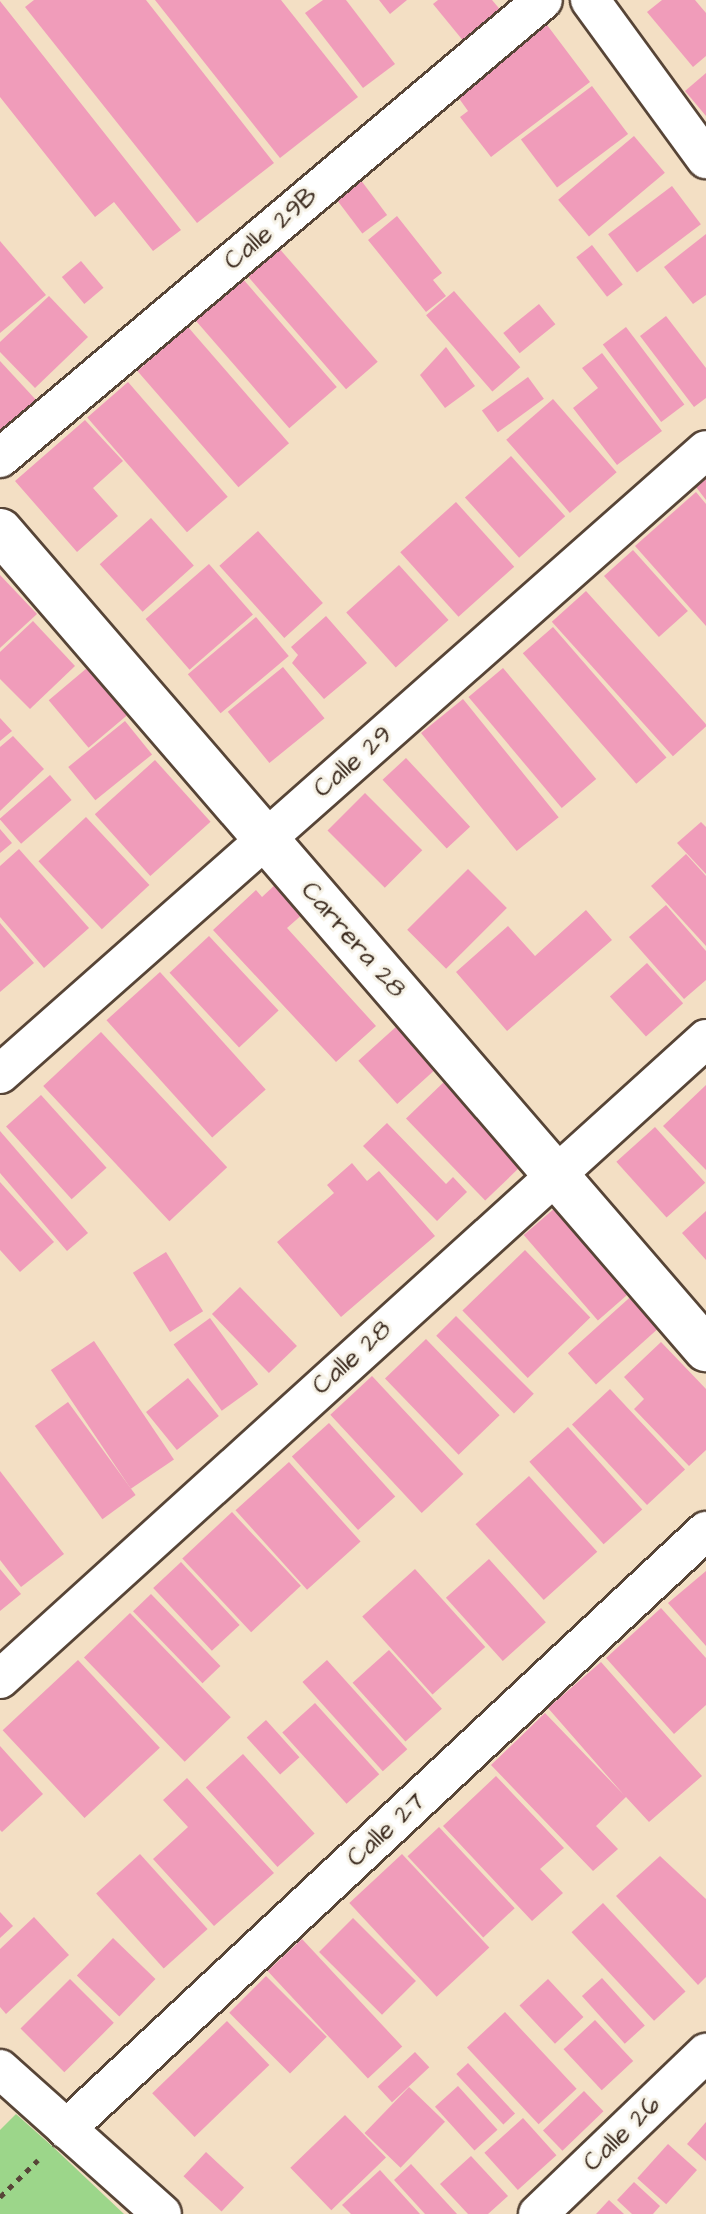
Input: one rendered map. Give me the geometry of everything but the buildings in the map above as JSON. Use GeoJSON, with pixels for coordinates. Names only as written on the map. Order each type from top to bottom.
{"type":"FeatureCollection","features":[{"type":"Feature","properties":{"kind":"street","name":"Calle 29B"},"geometry":{"type":"LineString","coordinates":[[0,458],[543,0]]}},
{"type":"Feature","properties":{"kind":"street"},"geometry":{"type":"LineString","coordinates":[[590,0],[706,159]]}},
{"type":"Feature","properties":{"kind":"street","name":"Calle 29"},"geometry":{"type":"LineString","coordinates":[[0,1074],[706,450]]}},
{"type":"Feature","properties":{"kind":"street","name":"Carrera 28"},"geometry":{"type":"LineString","coordinates":[[0,531],[706,1349]]}},
{"type":"Feature","properties":{"kind":"street","name":"Calle 28"},"geometry":{"type":"LineString","coordinates":[[0,1679],[554,1173],[706,1039]]}},
{"type":"Feature","properties":{"kind":"street","name":"Calle 27"},"geometry":{"type":"LineString","coordinates":[[66,2129],[706,1531]]}},
{"type":"Feature","properties":{"kind":"street","name":"Calle 26"},"geometry":{"type":"LineString","coordinates":[[538,2214],[706,2053]]}},
{"type":"Feature","properties":{"kind":"street"},"geometry":{"type":"LineString","coordinates":[[0,2069],[162,2214]]}},
{"type":"Feature","properties":{"kind":"path"},"geometry":{"type":"LineString","coordinates":[[0,2197],[66,2129]]}},
{"type":"Feature","properties":{"kind":"green space"},"geometry":{"type":"Polygon","coordinates":[[[16,2114],[124,2214],[0,2214],[0,2130],[16,2114]]]}}]}
